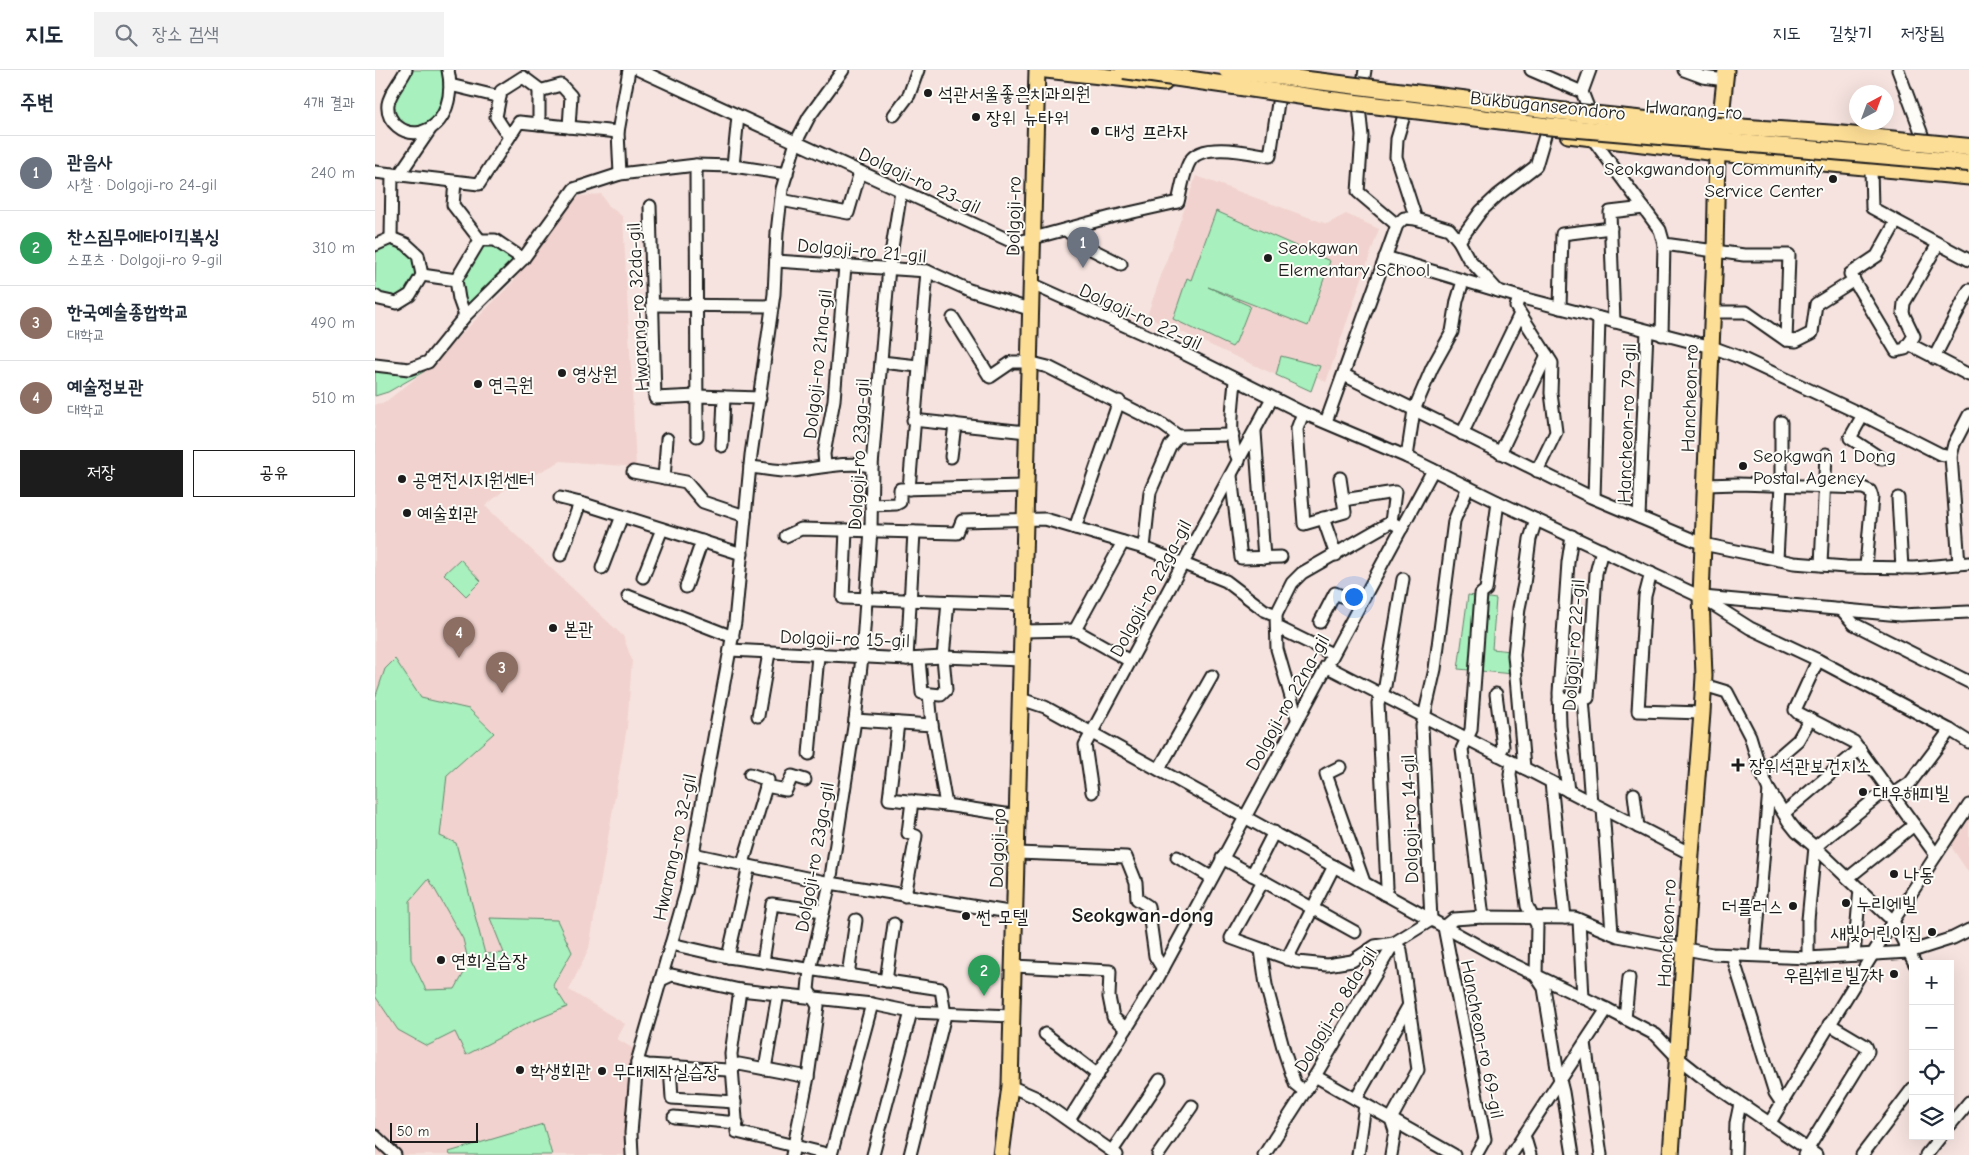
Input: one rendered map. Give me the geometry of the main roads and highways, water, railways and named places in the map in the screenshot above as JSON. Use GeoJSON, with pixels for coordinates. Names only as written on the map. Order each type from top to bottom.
{"type":"FeatureCollection","features":[{"type":"Feature","properties":{"kind":"highway","name":"Bukbuganseondoro"},"geometry":{"type":"LineString","coordinates":[[1124,70],[1313,97],[1545,126],[1969,163]]}},
{"type":"Feature","properties":{"kind":"highway","name":"Bukbuganseondoro"},"geometry":{"type":"LineString","coordinates":[[1227,70],[1627,118],[1837,134],[1969,147]]}},
{"type":"Feature","properties":{"kind":"main road","name":"Dolgoji-ro"},"geometry":{"type":"LineString","coordinates":[[1001,1155],[1010,1086],[1014,966],[1029,309],[1032,284],[1031,240],[1037,70]]}},
{"type":"Feature","properties":{"kind":"main road","name":"Hwarang-ro"},"geometry":{"type":"LineString","coordinates":[[1046,70],[1279,96],[1360,100],[1594,122],[1969,151]]}},
{"type":"Feature","properties":{"kind":"main road","name":"Hwarang-ro"},"geometry":{"type":"LineString","coordinates":[[1179,70],[1258,76],[1405,112],[1545,132],[1717,153],[1969,177]]}},
{"type":"Feature","properties":{"kind":"main road","name":"Hancheon-ro"},"geometry":{"type":"LineString","coordinates":[[1671,1155],[1691,854],[1703,714],[1701,597],[1713,312],[1717,153],[1725,75]]}},
{"type":"Feature","properties":{"kind":"main road"},"geometry":{"type":"LineString","coordinates":[[1669,127],[1674,138],[1669,147]]}},
{"type":"Feature","properties":{"kind":"place","name":"석관서울좋은치과의원"},"geometry":{"type":"Point","coordinates":[928,93]}},
{"type":"Feature","properties":{"kind":"place","name":"장위 뉴타워"},"geometry":{"type":"Point","coordinates":[976,117]}},
{"type":"Feature","properties":{"kind":"place","name":"대성 프라자"},"geometry":{"type":"Point","coordinates":[1095,131]}},
{"type":"Feature","properties":{"kind":"place","name":"Seokgwandong Community Service Center"},"geometry":{"type":"Point","coordinates":[1833,179]}},
{"type":"Feature","properties":{"kind":"place","name":"Seokgwan Elementary School"},"geometry":{"type":"Point","coordinates":[1268,258]}},
{"type":"Feature","properties":{"kind":"place","name":"관음사"},"geometry":{"type":"Point","coordinates":[1083,268]}},
{"type":"Feature","properties":{"kind":"place","name":"영상원"},"geometry":{"type":"Point","coordinates":[562,373]}},
{"type":"Feature","properties":{"kind":"place","name":"연극원"},"geometry":{"type":"Point","coordinates":[478,384]}},
{"type":"Feature","properties":{"kind":"place","name":"Seokgwan 1 Dong Postal Agency"},"geometry":{"type":"Point","coordinates":[1743,466]}},
{"type":"Feature","properties":{"kind":"place","name":"공연전시지원센터"},"geometry":{"type":"Point","coordinates":[402,479]}},
{"type":"Feature","properties":{"kind":"place","name":"예술회관"},"geometry":{"type":"Point","coordinates":[407,513]}},
{"type":"Feature","properties":{"kind":"place","name":"본관"},"geometry":{"type":"Point","coordinates":[553,628]}},
{"type":"Feature","properties":{"kind":"place","name":"예술정보관"},"geometry":{"type":"Point","coordinates":[459,658]}},
{"type":"Feature","properties":{"kind":"place","name":"한국예술종합학교"},"geometry":{"type":"Point","coordinates":[502,693]}},
{"type":"Feature","properties":{"kind":"place","name":"장위석관보건지소"},"geometry":{"type":"Point","coordinates":[1738,765]}},
{"type":"Feature","properties":{"kind":"place","name":"대우해피빌"},"geometry":{"type":"Point","coordinates":[1863,792]}},
{"type":"Feature","properties":{"kind":"place","name":"나동"},"geometry":{"type":"Point","coordinates":[1894,874]}},
{"type":"Feature","properties":{"kind":"place","name":"누리에빌"},"geometry":{"type":"Point","coordinates":[1846,903]}},
{"type":"Feature","properties":{"kind":"place","name":"더플러스"},"geometry":{"type":"Point","coordinates":[1793,906]}},
{"type":"Feature","properties":{"kind":"place","name":"썬 모텔"},"geometry":{"type":"Point","coordinates":[966,916]}},
{"type":"Feature","properties":{"kind":"place","name":"새빛어린이집"},"geometry":{"type":"Point","coordinates":[1932,932]}},
{"type":"Feature","properties":{"kind":"place","name":"연희실습장"},"geometry":{"type":"Point","coordinates":[441,960]}},
{"type":"Feature","properties":{"kind":"place","name":"우림쉐르빌7차"},"geometry":{"type":"Point","coordinates":[1894,974]}},
{"type":"Feature","properties":{"kind":"place","name":"찬스짐무에타이킥복싱"},"geometry":{"type":"Point","coordinates":[984,996]}},
{"type":"Feature","properties":{"kind":"place","name":"학생회관"},"geometry":{"type":"Point","coordinates":[520,1070]}},
{"type":"Feature","properties":{"kind":"place","name":"무대제작실습장"},"geometry":{"type":"Point","coordinates":[602,1071]}},
{"type":"Feature","properties":{"kind":"district","name":"Seokgwan-dong"},"geometry":{"type":"Point","coordinates":[1143,915]}}]}
